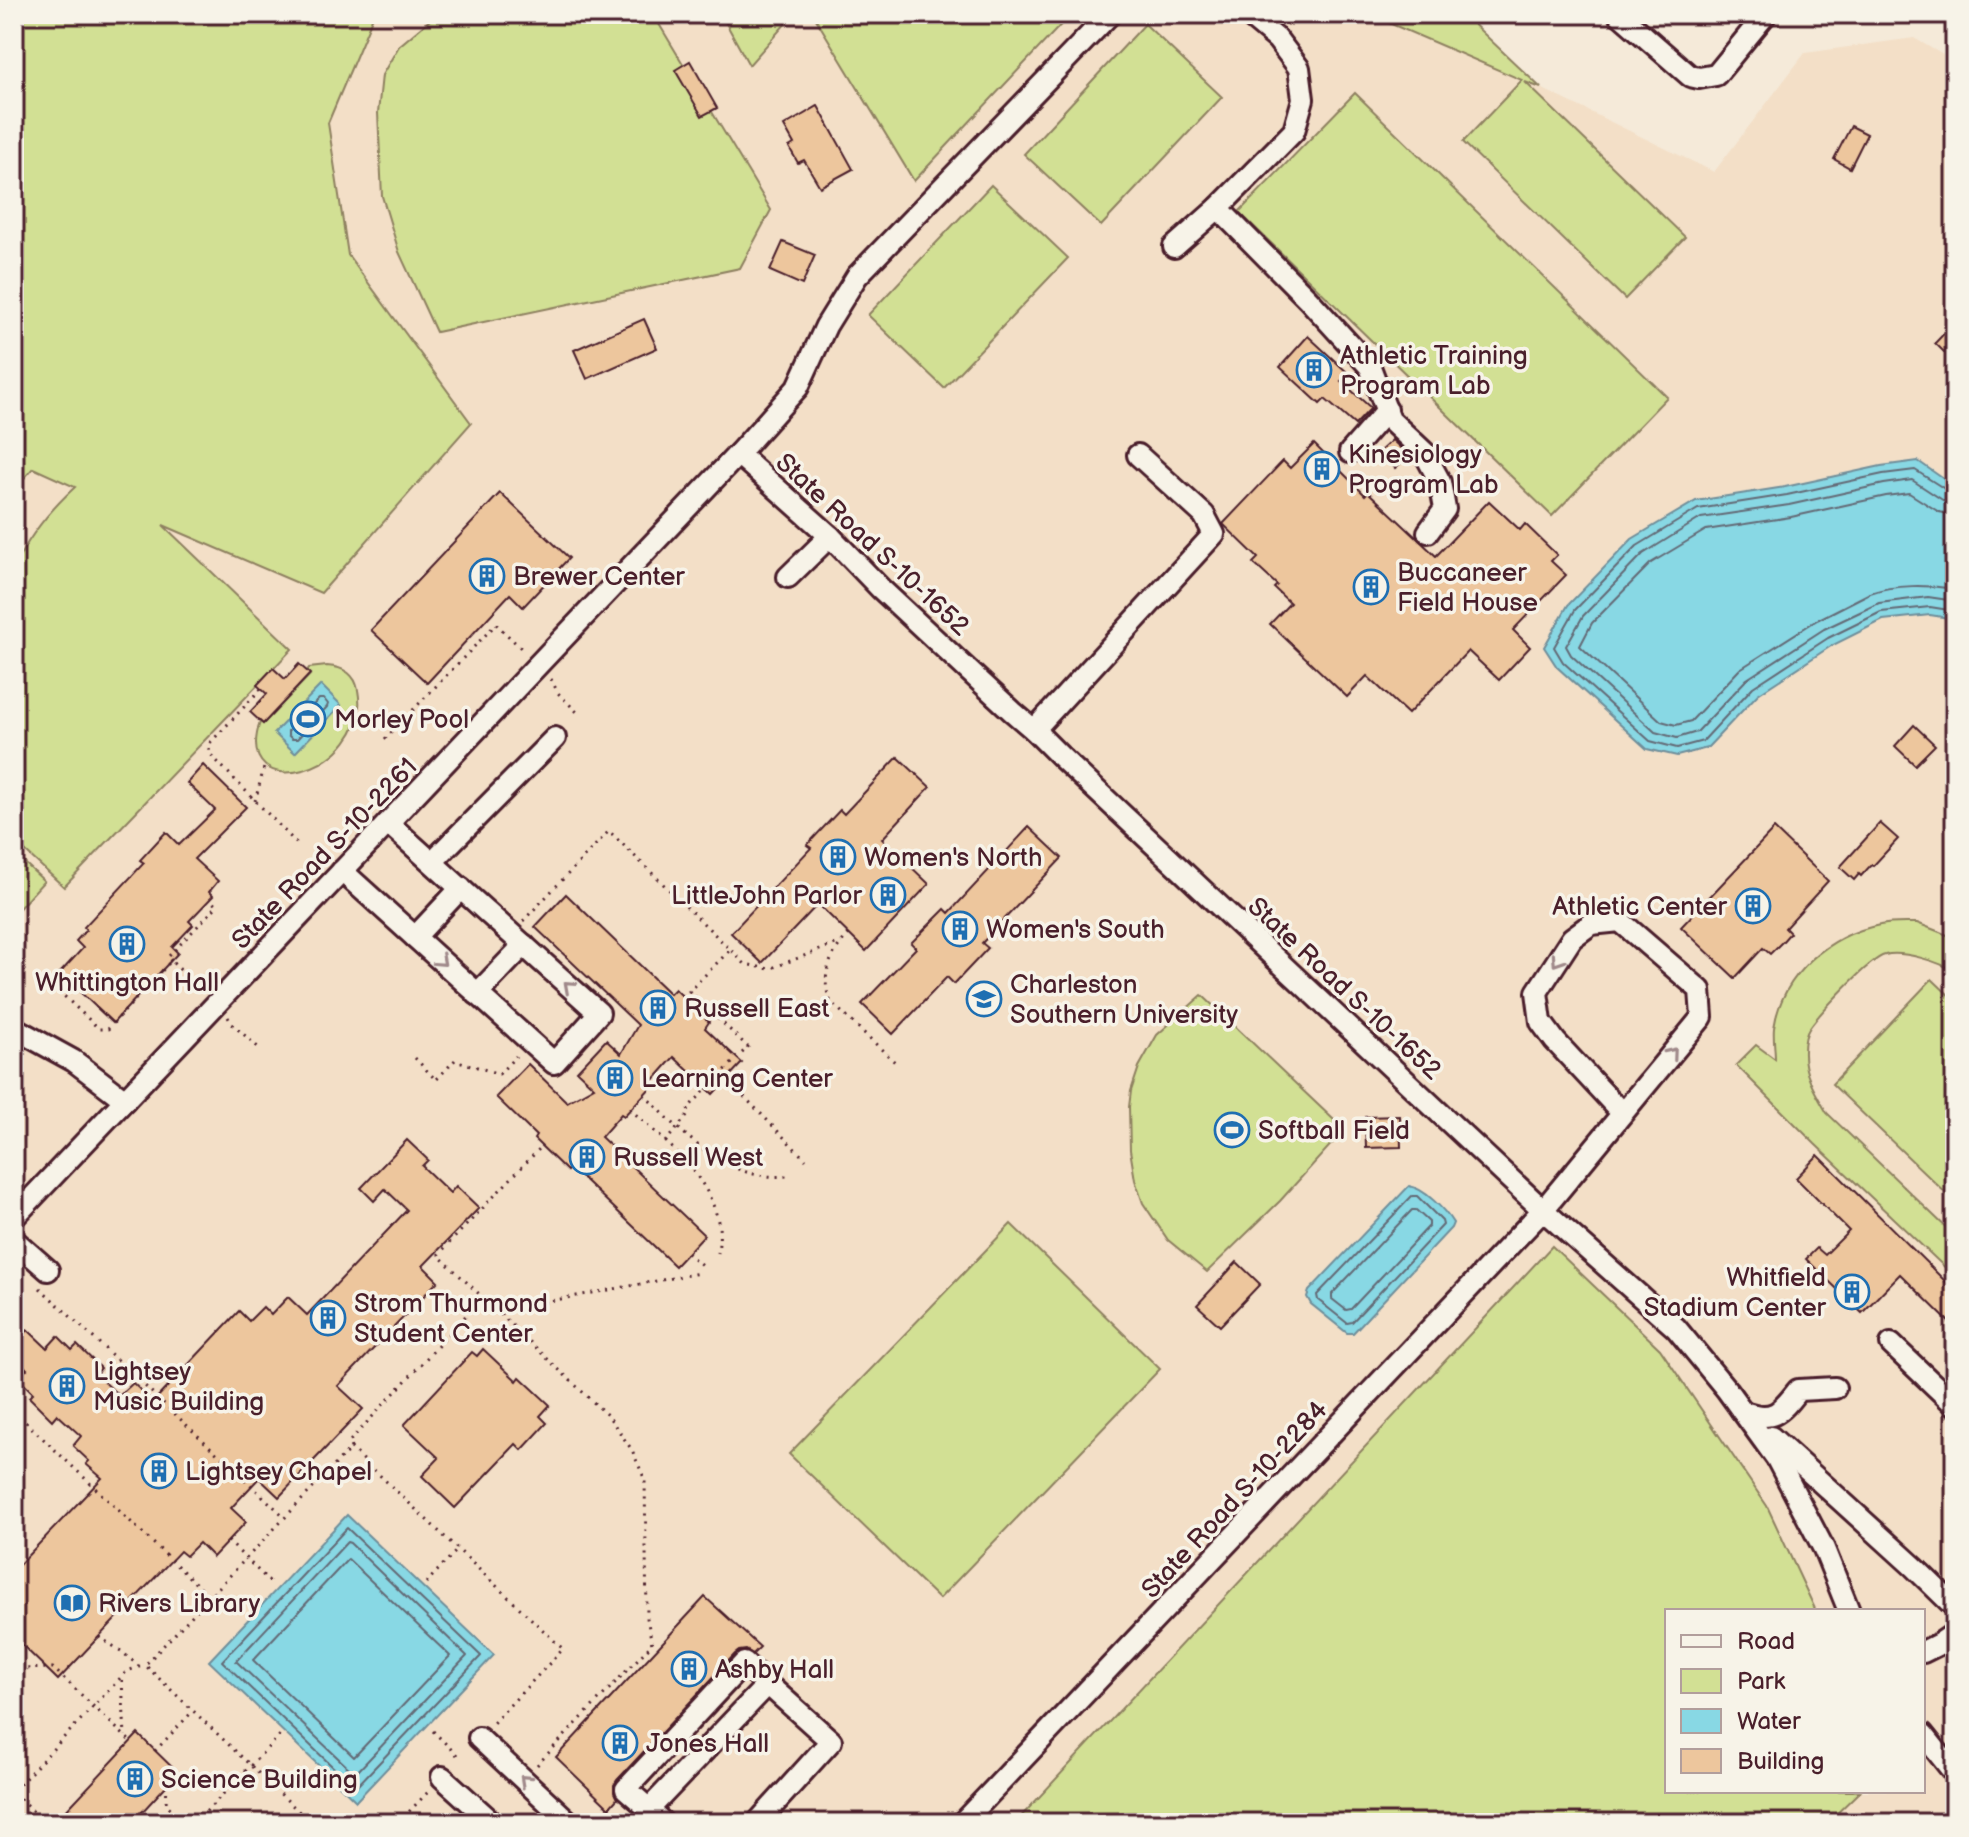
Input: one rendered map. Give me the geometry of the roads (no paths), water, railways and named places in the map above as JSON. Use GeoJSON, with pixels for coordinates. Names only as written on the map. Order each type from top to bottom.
{"type":"FeatureCollection","features":[{"type":"Feature","properties":{"kind":"street","name":"State Road S-10-2261"},"geometry":{"type":"LineString","coordinates":[[14,1217],[738,454],[798,387],[826,326],[857,276],[1110,14]]}},
{"type":"Feature","properties":{"kind":"street"},"geometry":{"type":"LineString","coordinates":[[1174,247],[1218,208],[1294,131],[1303,99],[1299,68],[1277,39],[1247,14]]}},
{"type":"Feature","properties":{"kind":"street"},"geometry":{"type":"LineString","coordinates":[[1619,14],[1690,76],[1699,78],[1716,75],[1766,14]]}},
{"type":"Feature","properties":{"kind":"street"},"geometry":{"type":"LineString","coordinates":[[1218,208],[1370,367],[1390,420],[1424,452],[1440,482],[1445,509],[1428,532]]}},
{"type":"Feature","properties":{"kind":"street"},"geometry":{"type":"LineString","coordinates":[[1350,452],[1387,410]]}},
{"type":"Feature","properties":{"kind":"street","name":"State Road S-10-1652"},"geometry":{"type":"LineString","coordinates":[[738,454],[830,536],[881,589],[1543,1210],[1676,1328],[1777,1459],[1824,1549],[1848,1609]]}},
{"type":"Feature","properties":{"kind":"street"},"geometry":{"type":"LineString","coordinates":[[1034,730],[1214,534],[1204,515],[1138,455]]}},
{"type":"Feature","properties":{"kind":"street"},"geometry":{"type":"LineString","coordinates":[[788,577],[830,536]]}},
{"type":"Feature","properties":{"kind":"street"},"geometry":{"type":"LineString","coordinates":[[432,862],[555,738]]}},
{"type":"Feature","properties":{"kind":"street"},"geometry":{"type":"LineString","coordinates":[[342,871],[554,1063],[599,1013],[388,823]]}},
{"type":"Feature","properties":{"kind":"street"},"geometry":{"type":"LineString","coordinates":[[415,937],[461,888]]}},
{"type":"Feature","properties":{"kind":"street"},"geometry":{"type":"LineString","coordinates":[[1620,921],[1700,990],[1702,1017],[1622,1113],[1541,1022],[1537,992],[1572,938],[1591,924],[1620,921]]}},
{"type":"Feature","properties":{"kind":"street"},"geometry":{"type":"LineString","coordinates":[[477,994],[517,939]]}},
{"type":"Feature","properties":{"kind":"street"},"geometry":{"type":"LineString","coordinates":[[14,1028],[74,1061],[125,1100]]}},
{"type":"Feature","properties":{"kind":"street","name":"State Road S-10-2284"},"geometry":{"type":"LineString","coordinates":[[962,1823],[1543,1210],[1622,1113]]}},
{"type":"Feature","properties":{"kind":"street"},"geometry":{"type":"LineString","coordinates":[[14,1240],[42,1277]]}},
{"type":"Feature","properties":{"kind":"street"},"geometry":{"type":"LineString","coordinates":[[1891,1344],[1955,1405]]}},
{"type":"Feature","properties":{"kind":"street"},"geometry":{"type":"LineString","coordinates":[[1742,1411],[1759,1418],[1769,1416],[1781,1412],[1798,1390],[1835,1388]]}},
{"type":"Feature","properties":{"kind":"street"},"geometry":{"type":"LineString","coordinates":[[1742,1411],[1955,1607]]}},
{"type":"Feature","properties":{"kind":"street"},"geometry":{"type":"LineString","coordinates":[[1925,1651],[1955,1633]]}},
{"type":"Feature","properties":{"kind":"street"},"geometry":{"type":"LineString","coordinates":[[757,1823],[831,1741],[768,1684],[744,1663],[626,1789],[656,1816],[768,1684]]}},
{"type":"Feature","properties":{"kind":"street"},"geometry":{"type":"LineString","coordinates":[[1925,1736],[1955,1774]]}},
{"type":"Feature","properties":{"kind":"street"},"geometry":{"type":"LineString","coordinates":[[479,1738],[570,1823]]}},
{"type":"Feature","properties":{"kind":"street"},"geometry":{"type":"LineString","coordinates":[[442,1777],[493,1823]]}},
{"type":"Feature","properties":{"kind":"water"},"geometry":{"type":"Polygon","coordinates":[[[1918,461],[1955,487],[1955,619],[1930,615],[1883,620],[1831,646],[1758,694],[1707,748],[1677,756],[1647,749],[1557,667],[1544,647],[1568,605],[1632,539],[1696,501],[1918,461]]]}},
{"type":"Feature","properties":{"kind":"water","name":"Morley Pool"},"geometry":{"type":"Polygon","coordinates":[[[321,685],[341,705],[295,753],[274,733],[321,685]]]}},
{"type":"Feature","properties":{"kind":"water"},"geometry":{"type":"Polygon","coordinates":[[[1409,1186],[1440,1206],[1453,1223],[1451,1228],[1353,1333],[1347,1333],[1311,1304],[1307,1297],[1309,1291],[1409,1186]]]}},
{"type":"Feature","properties":{"kind":"water"},"geometry":{"type":"Polygon","coordinates":[[[347,1515],[494,1655],[356,1801],[209,1661],[347,1515]]]}},
{"type":"Feature","properties":{"kind":"place","name":"Athletic Training Program Lab"},"geometry":{"type":"Point","coordinates":[1314,370]}},
{"type":"Feature","properties":{"kind":"place","name":"Kinesiology Program Lab"},"geometry":{"type":"Point","coordinates":[1322,469]}},
{"type":"Feature","properties":{"kind":"place","name":"Brewer Center"},"geometry":{"type":"Point","coordinates":[487,576]}},
{"type":"Feature","properties":{"kind":"place","name":"Buccaneer Field House"},"geometry":{"type":"Point","coordinates":[1371,587]}},
{"type":"Feature","properties":{"kind":"place","name":"Morley Pool"},"geometry":{"type":"Point","coordinates":[308,719]}},
{"type":"Feature","properties":{"kind":"place","name":"Women's North"},"geometry":{"type":"Point","coordinates":[838,857]}},
{"type":"Feature","properties":{"kind":"place","name":"LittleJohn Parlor"},"geometry":{"type":"Point","coordinates":[888,895]}},
{"type":"Feature","properties":{"kind":"place","name":"Athletic Center"},"geometry":{"type":"Point","coordinates":[1753,906]}},
{"type":"Feature","properties":{"kind":"place","name":"Women's South"},"geometry":{"type":"Point","coordinates":[960,929]}},
{"type":"Feature","properties":{"kind":"place","name":"Whittington Hall"},"geometry":{"type":"Point","coordinates":[127,944]}},
{"type":"Feature","properties":{"kind":"place","name":"Charleston Southern University"},"geometry":{"type":"Point","coordinates":[984,999]}},
{"type":"Feature","properties":{"kind":"place","name":"Russell East"},"geometry":{"type":"Point","coordinates":[658,1008]}},
{"type":"Feature","properties":{"kind":"place","name":"Learning Center"},"geometry":{"type":"Point","coordinates":[615,1078]}},
{"type":"Feature","properties":{"kind":"place","name":"Softball Field"},"geometry":{"type":"Point","coordinates":[1232,1130]}},
{"type":"Feature","properties":{"kind":"place","name":"Russell West"},"geometry":{"type":"Point","coordinates":[587,1157]}},
{"type":"Feature","properties":{"kind":"place","name":"Whitfield Stadium Center"},"geometry":{"type":"Point","coordinates":[1852,1292]}},
{"type":"Feature","properties":{"kind":"place","name":"Strom Thurmond Student Center"},"geometry":{"type":"Point","coordinates":[328,1318]}},
{"type":"Feature","properties":{"kind":"place","name":"Lightsey Music Building"},"geometry":{"type":"Point","coordinates":[67,1386]}},
{"type":"Feature","properties":{"kind":"place","name":"Lightsey Chapel"},"geometry":{"type":"Point","coordinates":[159,1471]}},
{"type":"Feature","properties":{"kind":"place","name":"Rivers Library"},"geometry":{"type":"Point","coordinates":[72,1603]}},
{"type":"Feature","properties":{"kind":"place","name":"Ashby Hall"},"geometry":{"type":"Point","coordinates":[689,1669]}},
{"type":"Feature","properties":{"kind":"place","name":"Jones Hall"},"geometry":{"type":"Point","coordinates":[620,1743]}},
{"type":"Feature","properties":{"kind":"place","name":"Science Building"},"geometry":{"type":"Point","coordinates":[135,1779]}}]}
